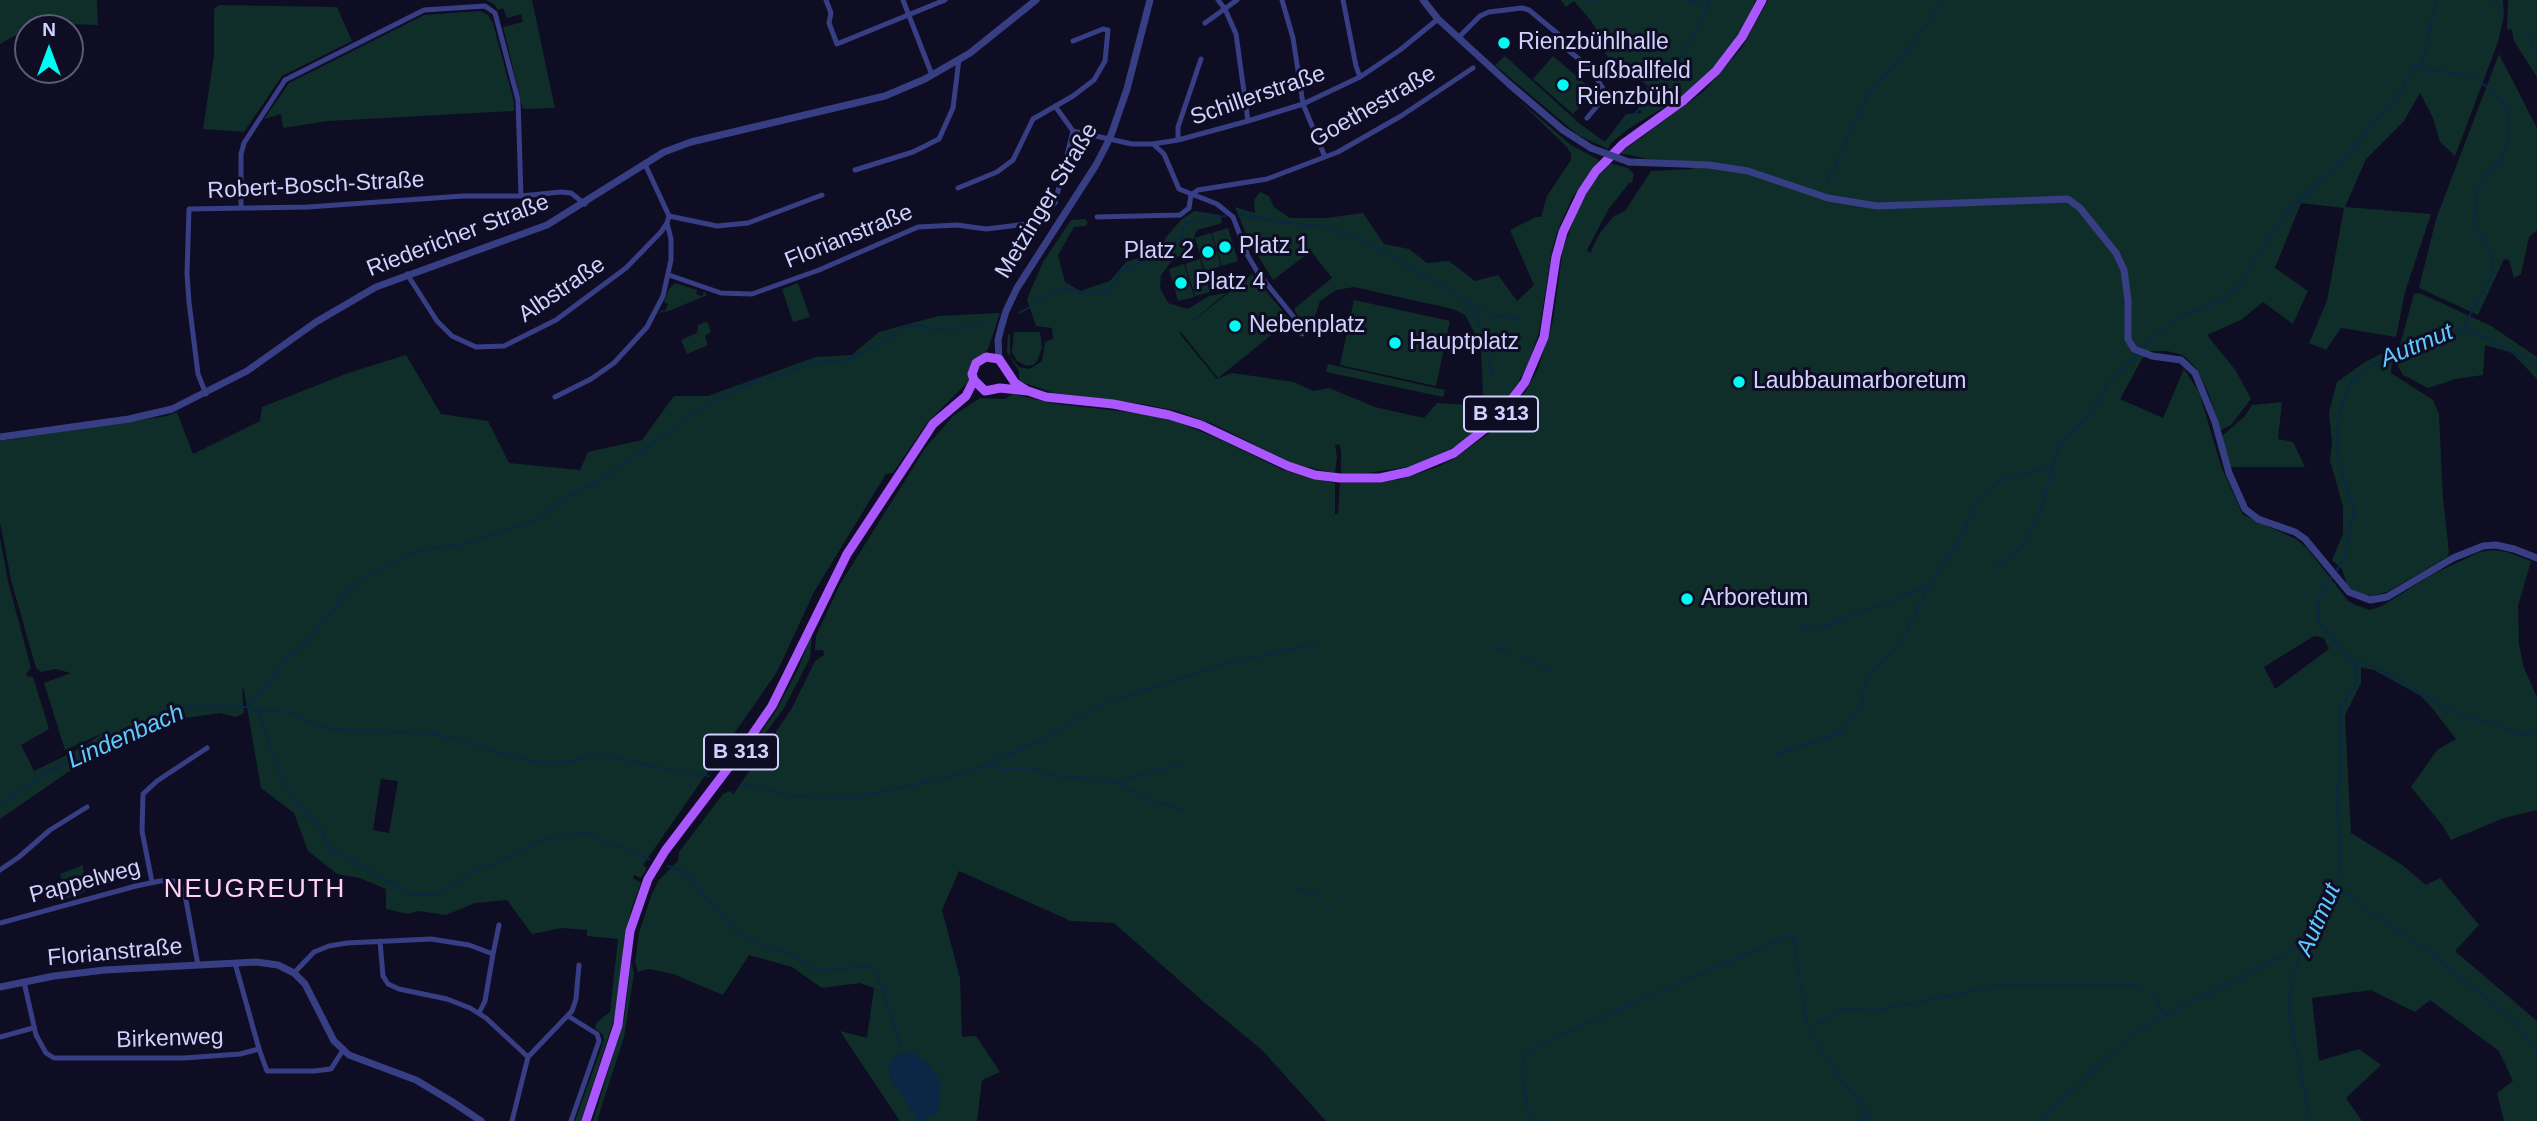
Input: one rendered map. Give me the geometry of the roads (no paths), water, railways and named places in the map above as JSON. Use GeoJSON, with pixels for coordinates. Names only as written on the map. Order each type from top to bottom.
{"type":"FeatureCollection","features":[{"type":"Feature","properties":{"kind":"main road","name":"B 313"},"geometry":{"type":"LineString","coordinates":[[1000,388],[1169,415],[1201,425],[1287,466],[1315,475],[1380,478],[1408,472],[1454,453],[1496,420],[1525,382],[1544,337],[1556,257],[1563,232],[1581,192],[1596,171],[1623,144],[1684,100],[1716,71],[1742,37],[1762,0]]}},
{"type":"Feature","properties":{"kind":"main road"},"geometry":{"type":"LineString","coordinates":[[986,357],[999,359],[1007,374],[1004,384],[990,392],[981,389],[974,380],[973,369],[986,357]]}},
{"type":"Feature","properties":{"kind":"main road","name":"B 313"},"geometry":{"type":"LineString","coordinates":[[1007,374],[1028,391]]}},
{"type":"Feature","properties":{"kind":"main road","name":"B 313"},"geometry":{"type":"LineString","coordinates":[[967,396],[974,380]]}},
{"type":"Feature","properties":{"kind":"main road","name":"B 313"},"geometry":{"type":"LineString","coordinates":[[586,1121],[618,1025],[630,931],[648,878],[772,706],[847,554],[892,482],[933,424],[967,396],[981,389]]}},
{"type":"Feature","properties":{"kind":"street"},"geometry":{"type":"LineString","coordinates":[[826,0],[831,13],[829,23],[837,44],[945,0]]}},
{"type":"Feature","properties":{"kind":"street"},"geometry":{"type":"LineString","coordinates":[[903,0],[932,75]]}},
{"type":"Feature","properties":{"kind":"street","name":"Riedericher Straße"},"geometry":{"type":"LineString","coordinates":[[0,437],[129,419],[172,410],[247,371],[344,305],[376,287],[547,225],[664,152],[691,142],[886,96],[959,60],[1037,0]]}},
{"type":"Feature","properties":{"kind":"street","name":"Metzinger Straße"},"geometry":{"type":"LineString","coordinates":[[999,359],[998,340],[1006,311],[1017,288],[1096,165],[1110,138],[1127,89],[1150,0]]}},
{"type":"Feature","properties":{"kind":"street"},"geometry":{"type":"LineString","coordinates":[[1218,0],[1236,34],[1241,54],[1242,90],[1248,121]]}},
{"type":"Feature","properties":{"kind":"street"},"geometry":{"type":"LineString","coordinates":[[1205,23],[1237,0]]}},
{"type":"Feature","properties":{"kind":"street"},"geometry":{"type":"LineString","coordinates":[[1282,0],[1293,38],[1303,104],[1325,158]]}},
{"type":"Feature","properties":{"kind":"street"},"geometry":{"type":"LineString","coordinates":[[1343,0],[1360,77]]}},
{"type":"Feature","properties":{"kind":"street"},"geometry":{"type":"LineString","coordinates":[[1423,0],[1458,38],[1563,130],[1591,148],[1629,162],[1748,171],[1828,198],[1877,206],[2068,199],[2080,208],[2116,253],[2124,271],[2128,300],[2128,339],[2134,349],[2152,356],[2181,360],[2195,373],[2216,422],[2229,473],[2245,509],[2258,519],[2305,538],[2337,579],[2355,596],[2370,600],[2388,597],[2469,550],[2496,545],[2537,558]]}},
{"type":"Feature","properties":{"kind":"street"},"geometry":{"type":"LineString","coordinates":[[241,207],[241,154],[244,143],[285,80],[425,10],[485,6],[495,13],[518,100],[521,196]]}},
{"type":"Feature","properties":{"kind":"street"},"geometry":{"type":"LineString","coordinates":[[1458,38],[1480,16],[1489,12],[1522,8],[1529,10],[1558,34],[1568,50],[1592,70],[1603,89],[1598,105],[1587,118]]}},
{"type":"Feature","properties":{"kind":"street","name":"Schillerstraße"},"geometry":{"type":"LineString","coordinates":[[1110,138],[1132,144],[1178,140],[1303,104],[1360,77],[1401,50],[1438,19]]}},
{"type":"Feature","properties":{"kind":"street"},"geometry":{"type":"LineString","coordinates":[[958,188],[998,172],[1013,160],[1033,119],[1094,80],[1105,61],[1108,30],[1103,29],[1073,41]]}},
{"type":"Feature","properties":{"kind":"street"},"geometry":{"type":"LineString","coordinates":[[1178,140],[1178,127],[1201,59]]}},
{"type":"Feature","properties":{"kind":"street"},"geometry":{"type":"LineString","coordinates":[[855,170],[913,152],[939,139],[953,108],[959,60]]}},
{"type":"Feature","properties":{"kind":"street","name":"Goethestraße"},"geometry":{"type":"LineString","coordinates":[[1191,195],[1198,190],[1235,186],[1267,178],[1325,158],[1401,116],[1473,68]]}},
{"type":"Feature","properties":{"kind":"street"},"geometry":{"type":"LineString","coordinates":[[1055,106],[1073,131],[1110,138]]}},
{"type":"Feature","properties":{"kind":"street","name":"Florianstraße"},"geometry":{"type":"LineString","coordinates":[[669,275],[721,293],[752,294],[819,270],[918,228],[957,225],[986,229],[1027,224],[1042,216],[1055,203],[1073,131]]}},
{"type":"Feature","properties":{"kind":"street"},"geometry":{"type":"LineString","coordinates":[[1153,144],[1164,154],[1179,189],[1217,204],[1233,217],[1248,256],[1258,273],[1293,316],[1302,334]]}},
{"type":"Feature","properties":{"kind":"street"},"geometry":{"type":"LineString","coordinates":[[555,397],[592,379],[614,363],[654,316],[669,275],[671,239],[667,223],[669,216],[645,164]]}},
{"type":"Feature","properties":{"kind":"street","name":"Robert-Bosch-Straße"},"geometry":{"type":"LineString","coordinates":[[206,394],[198,374],[189,302],[189,209],[308,207],[463,196],[521,196],[571,192],[584,204]]}},
{"type":"Feature","properties":{"kind":"street"},"geometry":{"type":"LineString","coordinates":[[669,216],[717,226],[748,223],[822,195]]}},
{"type":"Feature","properties":{"kind":"street"},"geometry":{"type":"LineString","coordinates":[[1097,217],[1180,215],[1189,208],[1191,195]]}},
{"type":"Feature","properties":{"kind":"street","name":"Albstraße"},"geometry":{"type":"LineString","coordinates":[[407,274],[437,321],[452,336],[476,347],[504,346],[556,320],[626,268],[667,223]]}},
{"type":"Feature","properties":{"kind":"street","name":"Metzinger Straße"},"geometry":{"type":"LineString","coordinates":[[986,357],[998,340]]}},
{"type":"Feature","properties":{"kind":"street"},"geometry":{"type":"LineString","coordinates":[[152,882],[142,831],[143,794],[157,781],[207,748]]}},
{"type":"Feature","properties":{"kind":"street"},"geometry":{"type":"LineString","coordinates":[[0,870],[50,830],[87,807]]}},
{"type":"Feature","properties":{"kind":"street","name":"Pappelweg"},"geometry":{"type":"LineString","coordinates":[[0,923],[152,882],[174,881],[183,889],[198,965]]}},
{"type":"Feature","properties":{"kind":"street"},"geometry":{"type":"LineString","coordinates":[[479,1013],[486,996],[499,925]]}},
{"type":"Feature","properties":{"kind":"street"},"geometry":{"type":"LineString","coordinates":[[481,1121],[416,1080],[349,1055],[334,1041],[305,984],[294,973],[307,958],[322,948],[380,941],[442,940],[469,945],[492,954]]}},
{"type":"Feature","properties":{"kind":"street"},"geometry":{"type":"LineString","coordinates":[[380,941],[383,976],[388,984],[452,1001],[479,1013],[528,1057]]}},
{"type":"Feature","properties":{"kind":"street"},"geometry":{"type":"LineString","coordinates":[[235,963],[265,1069],[271,1072],[328,1070],[335,1066],[343,1050]]}},
{"type":"Feature","properties":{"kind":"street","name":"Florianstraße"},"geometry":{"type":"LineString","coordinates":[[0,987],[98,971],[235,963],[271,963],[294,973]]}},
{"type":"Feature","properties":{"kind":"street"},"geometry":{"type":"LineString","coordinates":[[512,1121],[528,1057],[568,1016],[575,1004],[579,965]]}},
{"type":"Feature","properties":{"kind":"street","name":"Birkenweg"},"geometry":{"type":"LineString","coordinates":[[24,982],[33,1028],[46,1053],[54,1058],[184,1058],[240,1054],[259,1049]]}},
{"type":"Feature","properties":{"kind":"street"},"geometry":{"type":"LineString","coordinates":[[568,1016],[597,1034],[599,1041],[572,1121]]}},
{"type":"Feature","properties":{"kind":"street"},"geometry":{"type":"LineString","coordinates":[[0,1037],[33,1028]]}},
{"type":"Feature","properties":{"kind":"water"},"geometry":{"type":"Polygon","coordinates":[[[912,1051],[925,1061],[941,1080],[938,1116],[930,1115],[925,1121],[920,1121],[914,1114],[890,1077],[887,1065],[896,1055],[912,1051]]]}},
{"type":"Feature","properties":{"kind":"waterway"},"geometry":{"type":"LineString","coordinates":[[1591,0],[1597,0]]}},
{"type":"Feature","properties":{"kind":"waterway"},"geometry":{"type":"LineString","coordinates":[[1686,0],[1708,6]]}},
{"type":"Feature","properties":{"kind":"waterway"},"geometry":{"type":"LineString","coordinates":[[1619,131],[1673,72],[1709,0]]}},
{"type":"Feature","properties":{"kind":"waterway"},"geometry":{"type":"LineString","coordinates":[[1827,183],[1868,94],[1902,57],[1942,0]]}},
{"type":"Feature","properties":{"kind":"waterway"},"geometry":{"type":"LineString","coordinates":[[2143,349],[2153,337],[2179,317],[2224,299],[2239,285],[2283,216],[2347,155],[2400,92],[2413,67],[2423,62],[2436,0]]}},
{"type":"Feature","properties":{"kind":"waterway"},"geometry":{"type":"LineString","coordinates":[[2492,0],[2501,7]]}},
{"type":"Feature","properties":{"kind":"waterway"},"geometry":{"type":"LineString","coordinates":[[2527,35],[2537,52]]}},
{"type":"Feature","properties":{"kind":"waterway","name":"Autmut"},"geometry":{"type":"LineString","coordinates":[[2337,570],[2345,556],[2354,508],[2338,459],[2337,443],[2339,413],[2348,387],[2357,376],[2392,353],[2445,339],[2463,327],[2492,276],[2492,255],[2474,225],[2477,192],[2486,175],[2501,159],[2508,143],[2509,114],[2495,93],[2472,76],[2413,67]]}},
{"type":"Feature","properties":{"kind":"waterway"},"geometry":{"type":"LineString","coordinates":[[1239,214],[1327,227],[1364,241],[1491,314],[1521,320]]}},
{"type":"Feature","properties":{"kind":"waterway"},"geometry":{"type":"LineString","coordinates":[[1019,313],[1064,288],[1081,293],[1108,291],[1121,271],[1149,259],[1180,238],[1186,223],[1225,216]]}},
{"type":"Feature","properties":{"kind":"waterway"},"geometry":{"type":"LineString","coordinates":[[1467,303],[1477,318],[1492,377]]}},
{"type":"Feature","properties":{"kind":"waterway"},"geometry":{"type":"LineString","coordinates":[[248,707],[267,687],[282,663],[308,640],[354,585],[391,562],[426,549],[469,543],[540,518],[562,500],[604,478],[711,402],[760,379],[779,376],[813,363],[847,360],[881,344],[904,326],[962,328],[986,321]]}},
{"type":"Feature","properties":{"kind":"waterway"},"geometry":{"type":"LineString","coordinates":[[2463,327],[2537,364]]}},
{"type":"Feature","properties":{"kind":"waterway"},"geometry":{"type":"LineString","coordinates":[[1994,569],[2024,544],[2038,516],[2061,442],[2090,415],[2109,382],[2139,353]]}},
{"type":"Feature","properties":{"kind":"waterway"},"geometry":{"type":"LineString","coordinates":[[1798,627],[1822,627],[1929,586],[1959,541],[1978,499],[2002,480],[2052,466]]}},
{"type":"Feature","properties":{"kind":"waterway","name":"Autmut"},"geometry":{"type":"LineString","coordinates":[[2310,1121],[2288,1007],[2305,939],[2340,874],[2341,844],[2336,792],[2340,779],[2340,706],[2356,686],[2355,662],[2319,622],[2318,601],[2333,575]]}},
{"type":"Feature","properties":{"kind":"waterway"},"geometry":{"type":"LineString","coordinates":[[1774,755],[1841,732],[1862,704],[1866,677],[1899,646],[1928,587]]}},
{"type":"Feature","properties":{"kind":"waterway"},"geometry":{"type":"LineString","coordinates":[[741,784],[790,796],[854,798],[970,772],[1040,741],[1107,702],[1225,664],[1317,643]]}},
{"type":"Feature","properties":{"kind":"waterway"},"geometry":{"type":"LineString","coordinates":[[1496,647],[1508,652]]}},
{"type":"Feature","properties":{"kind":"waterway"},"geometry":{"type":"LineString","coordinates":[[1520,654],[1553,672]]}},
{"type":"Feature","properties":{"kind":"waterway"},"geometry":{"type":"LineString","coordinates":[[2355,662],[2364,663]]}},
{"type":"Feature","properties":{"kind":"waterway"},"geometry":{"type":"LineString","coordinates":[[2372,665],[2454,712],[2497,724],[2518,735],[2530,735],[2537,731]]}},
{"type":"Feature","properties":{"kind":"waterway","name":"Lindenbach"},"geometry":{"type":"LineString","coordinates":[[0,804],[51,770],[96,748],[143,730],[159,719],[186,707],[248,707],[259,713],[283,781],[295,800],[321,829],[331,850],[413,895],[439,894],[476,870],[499,862],[539,841],[584,832],[649,859]]}},
{"type":"Feature","properties":{"kind":"waterway"},"geometry":{"type":"LineString","coordinates":[[257,711],[292,713],[315,725],[339,730],[428,733],[468,741],[499,753],[536,762],[566,763],[589,755],[605,755],[673,771],[709,776]]}},
{"type":"Feature","properties":{"kind":"waterway"},"geometry":{"type":"LineString","coordinates":[[989,765],[1000,768],[1032,768],[1048,775],[1116,782],[1182,763]]}},
{"type":"Feature","properties":{"kind":"waterway"},"geometry":{"type":"LineString","coordinates":[[1116,782],[1154,803],[1185,812]]}},
{"type":"Feature","properties":{"kind":"waterway","name":"Lindenbach"},"geometry":{"type":"LineString","coordinates":[[668,866],[682,870],[735,931],[762,946],[792,954],[816,971],[872,966],[883,990],[901,1046]]}},
{"type":"Feature","properties":{"kind":"waterway"},"geometry":{"type":"LineString","coordinates":[[2334,884],[2381,920],[2426,949],[2516,1023],[2537,1052]]}},
{"type":"Feature","properties":{"kind":"waterway"},"geometry":{"type":"LineString","coordinates":[[1297,888],[1320,897]]}},
{"type":"Feature","properties":{"kind":"waterway"},"geometry":{"type":"LineString","coordinates":[[1327,906],[1329,911]]}},
{"type":"Feature","properties":{"kind":"waterway"},"geometry":{"type":"LineString","coordinates":[[1645,998],[1793,934],[1807,1026],[1838,1076],[1871,1117],[1856,1121]]}},
{"type":"Feature","properties":{"kind":"waterway"},"geometry":{"type":"LineString","coordinates":[[2040,1121],[2132,1034],[2303,945]]}},
{"type":"Feature","properties":{"kind":"waterway"},"geometry":{"type":"LineString","coordinates":[[1815,1025],[1847,1008],[1875,1011],[2001,985],[2136,985],[2142,989]]}},
{"type":"Feature","properties":{"kind":"waterway"},"geometry":{"type":"LineString","coordinates":[[2150,993],[2154,995],[2164,1014]]}},
{"type":"Feature","properties":{"kind":"waterway"},"geometry":{"type":"LineString","coordinates":[[1530,1118],[1523,1084],[1523,1060],[1527,1053],[1547,1041],[1641,1000]]}},
{"type":"Feature","properties":{"kind":"waterway"},"geometry":{"type":"LineString","coordinates":[[1531,1119],[1539,1121]]}},
{"type":"Feature","properties":{"kind":"place","name":"Rienzbühlhalle"},"geometry":{"type":"Point","coordinates":[1504,43]}},
{"type":"Feature","properties":{"kind":"place","name":"Fußballfeld Rienzbühl"},"geometry":{"type":"Point","coordinates":[1563,85]}},
{"type":"Feature","properties":{"kind":"place","name":"Platz 1"},"geometry":{"type":"Point","coordinates":[1225,247]}},
{"type":"Feature","properties":{"kind":"place","name":"Platz 2"},"geometry":{"type":"Point","coordinates":[1208,252]}},
{"type":"Feature","properties":{"kind":"place","name":"Platz 4"},"geometry":{"type":"Point","coordinates":[1181,283]}},
{"type":"Feature","properties":{"kind":"place","name":"Nebenplatz"},"geometry":{"type":"Point","coordinates":[1235,326]}},
{"type":"Feature","properties":{"kind":"place","name":"Hauptplatz"},"geometry":{"type":"Point","coordinates":[1395,343]}},
{"type":"Feature","properties":{"kind":"place","name":"Laubbaumarboretum"},"geometry":{"type":"Point","coordinates":[1739,382]}},
{"type":"Feature","properties":{"kind":"place","name":"Arboretum"},"geometry":{"type":"Point","coordinates":[1687,599]}},
{"type":"Feature","properties":{"kind":"district","name":"NEUGREUTH"},"geometry":{"type":"Point","coordinates":[255,890]}}]}
